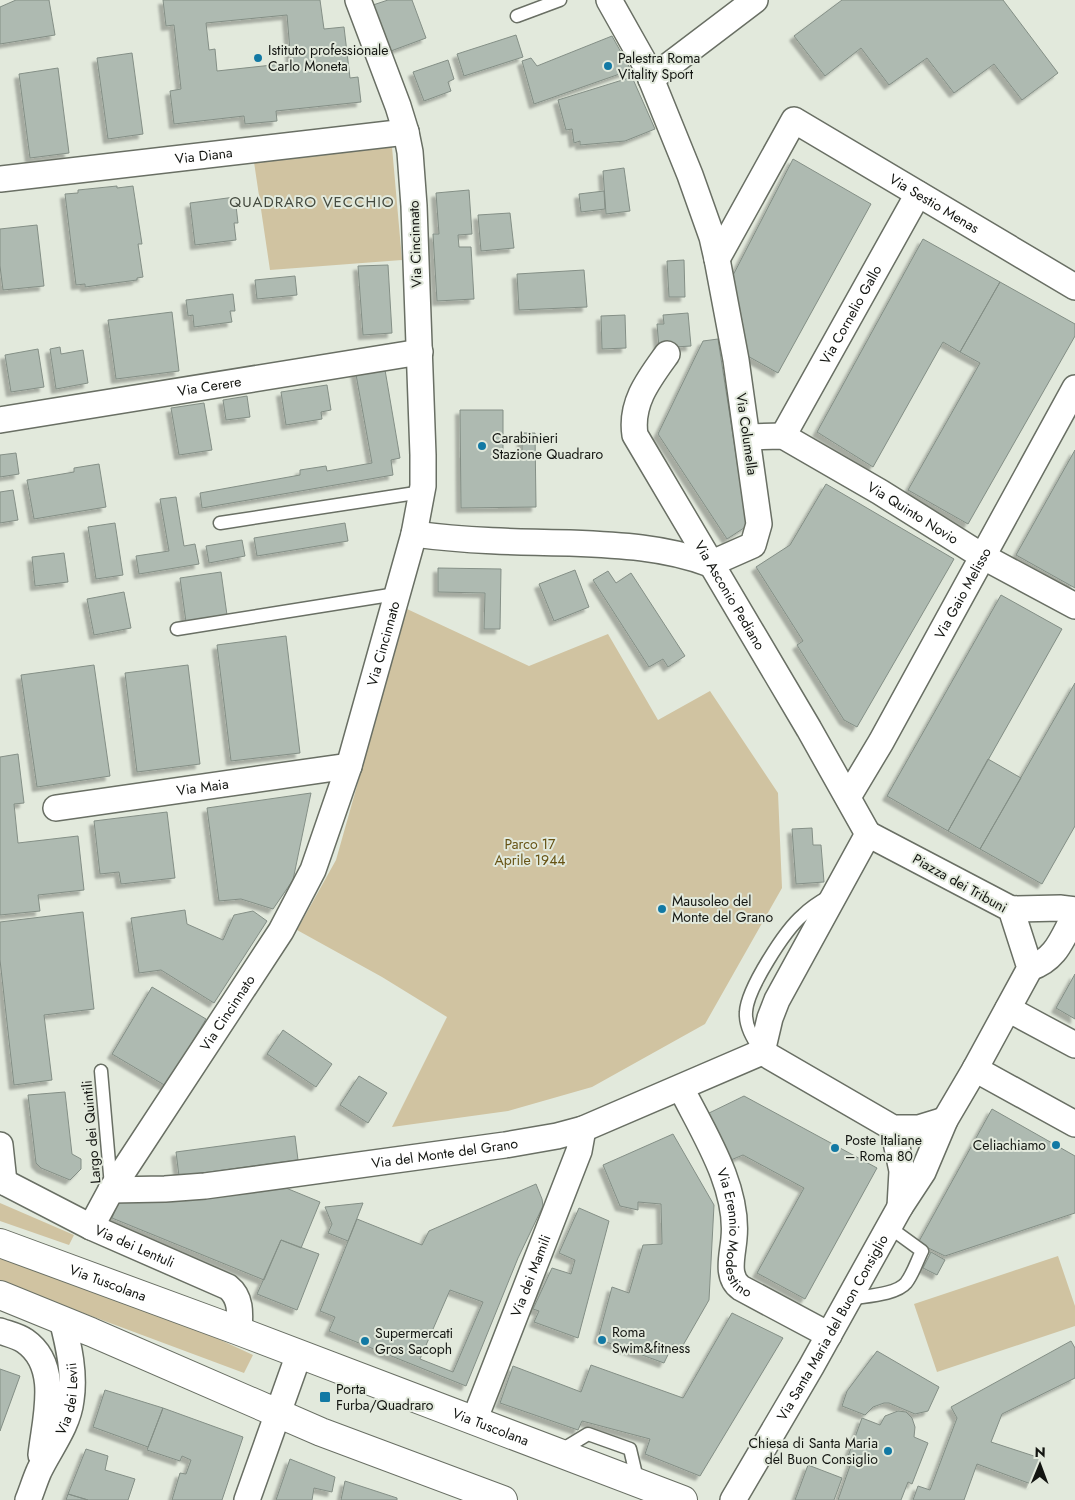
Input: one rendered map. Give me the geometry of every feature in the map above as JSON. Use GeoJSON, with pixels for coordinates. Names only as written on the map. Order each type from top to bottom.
{"type":"FeatureCollection","features":[{"type":"Feature","properties":{"kind":"main road","name":"Via Tuscolana"},"geometry":{"type":"LineString","coordinates":[[0,1243],[239,1331],[683,1500]]}},
{"type":"Feature","properties":{"kind":"main road"},"geometry":{"type":"LineString","coordinates":[[0,1295],[278,1414],[503,1500]]}},
{"type":"Feature","properties":{"kind":"street","name":"Via Cincinnato"},"geometry":{"type":"LineString","coordinates":[[91,1227],[111,1190],[269,950],[298,901],[319,855],[348,766],[414,534],[422,492],[423,455],[414,206],[410,152],[406,132],[358,0]]}},
{"type":"Feature","properties":{"kind":"street","name":"Via Columella"},"geometry":{"type":"LineString","coordinates":[[608,0],[630,36],[651,79],[690,175],[706,218],[718,259],[748,437],[759,524],[753,545],[710,564]]}},
{"type":"Feature","properties":{"kind":"street"},"geometry":{"type":"LineString","coordinates":[[651,79],[755,0]]}},
{"type":"Feature","properties":{"kind":"street","name":"Via Sestio Menas"},"geometry":{"type":"LineString","coordinates":[[718,259],[794,120],[1075,288]]}},
{"type":"Feature","properties":{"kind":"street","name":"Via Diana"},"geometry":{"type":"LineString","coordinates":[[0,179],[406,132]]}},
{"type":"Feature","properties":{"kind":"street","name":"Via Cornelio Gallo"},"geometry":{"type":"LineString","coordinates":[[783,436],[918,194]]}},
{"type":"Feature","properties":{"kind":"street","name":"Via Cerere"},"geometry":{"type":"LineString","coordinates":[[0,420],[420,352]]}},
{"type":"Feature","properties":{"kind":"street","name":"Via Asconio Pediano"},"geometry":{"type":"LineString","coordinates":[[667,354],[646,384],[638,400],[633,425],[635,435],[809,729],[868,834]]}},
{"type":"Feature","properties":{"kind":"street","name":"Via Gaio Melisso"},"geometry":{"type":"LineString","coordinates":[[848,797],[881,742],[1075,388]]}},
{"type":"Feature","properties":{"kind":"street"},"geometry":{"type":"LineString","coordinates":[[748,437],[783,436]]}},
{"type":"Feature","properties":{"kind":"street","name":"Via Quinto Novio"},"geometry":{"type":"LineString","coordinates":[[783,436],[880,492],[982,556],[1075,606]]}},
{"type":"Feature","properties":{"kind":"street"},"geometry":{"type":"LineString","coordinates":[[414,534],[451,539],[635,546],[672,552],[710,564]]}},
{"type":"Feature","properties":{"kind":"street","name":"Via Maia"},"geometry":{"type":"LineString","coordinates":[[56,808],[348,766]]}},
{"type":"Feature","properties":{"kind":"street"},"geometry":{"type":"LineString","coordinates":[[868,834],[777,1000],[770,1018],[762,1052],[893,1128],[919,1128],[945,1120],[1030,968],[1047,961],[1075,915]]}},
{"type":"Feature","properties":{"kind":"street","name":"Piazza dei Tribuni"},"geometry":{"type":"LineString","coordinates":[[868,834],[1011,909],[1030,968]]}},
{"type":"Feature","properties":{"kind":"street"},"geometry":{"type":"LineString","coordinates":[[1011,909],[1061,908],[1075,910]]}},
{"type":"Feature","properties":{"kind":"street"},"geometry":{"type":"LineString","coordinates":[[1008,1009],[1075,1045]]}},
{"type":"Feature","properties":{"kind":"street","name":"Via del Monte del Grano"},"geometry":{"type":"LineString","coordinates":[[111,1190],[205,1186],[505,1145],[557,1136],[583,1129],[762,1052]]}},
{"type":"Feature","properties":{"kind":"street"},"geometry":{"type":"LineString","coordinates":[[975,1069],[1075,1124]]}},
{"type":"Feature","properties":{"kind":"street","name":"Via Erennio Modestino"},"geometry":{"type":"LineString","coordinates":[[681,1088],[722,1171],[730,1194],[735,1222],[731,1272],[733,1281],[741,1288],[829,1335]]}},
{"type":"Feature","properties":{"kind":"street","name":"Via Santa Maria del Buon Consiglio"},"geometry":{"type":"LineString","coordinates":[[733,1500],[829,1335],[894,1217],[923,1172],[945,1120]]}},
{"type":"Feature","properties":{"kind":"street","name":"Via Santa Maria del Buon Consiglio"},"geometry":{"type":"LineString","coordinates":[[893,1128],[902,1171],[894,1217]]}},
{"type":"Feature","properties":{"kind":"street","name":"Via dei Mamili"},"geometry":{"type":"LineString","coordinates":[[474,1421],[579,1151],[583,1129]]}},
{"type":"Feature","properties":{"kind":"street"},"geometry":{"type":"LineString","coordinates":[[0,1145],[2,1181]]}},
{"type":"Feature","properties":{"kind":"street","name":"Via dei Lentuli"},"geometry":{"type":"LineString","coordinates":[[2,1181],[91,1227],[228,1287],[233,1291],[239,1303],[239,1331]]}},
{"type":"Feature","properties":{"kind":"street","name":"Via dei Levii"},"geometry":{"type":"LineString","coordinates":[[28,1500],[39,1472],[67,1416],[71,1401],[72,1373],[68,1342],[62,1320]]}},
{"type":"Feature","properties":{"kind":"street","name":"Via dei Levii"},"geometry":{"type":"LineString","coordinates":[[0,1331],[25,1341],[41,1358],[46,1369],[48,1384],[39,1472]]}},
{"type":"Feature","properties":{"kind":"street"},"geometry":{"type":"LineString","coordinates":[[247,1500],[299,1354]]}},
{"type":"Feature","properties":{"kind":"lane"},"geometry":{"type":"LineString","coordinates":[[517,16],[560,0]]}},
{"type":"Feature","properties":{"kind":"lane"},"geometry":{"type":"LineString","coordinates":[[220,523],[422,492]]}},
{"type":"Feature","properties":{"kind":"lane"},"geometry":{"type":"LineString","coordinates":[[177,629],[396,594]]}},
{"type":"Feature","properties":{"kind":"lane","name":"Largo dei Quintili"},"geometry":{"type":"LineString","coordinates":[[102,1071],[111,1190]]}},
{"type":"Feature","properties":{"kind":"lane"},"geometry":{"type":"LineString","coordinates":[[849,1298],[898,1290],[906,1283],[922,1251],[894,1217]]}},
{"type":"Feature","properties":{"kind":"green space"},"geometry":{"type":"Polygon","coordinates":[[[392,147],[402,260],[270,270],[254,162],[392,147]]]}},
{"type":"Feature","properties":{"kind":"green space","name":"Parco 17 Aprile 1944"},"geometry":{"type":"Polygon","coordinates":[[[407,609],[529,666],[608,634],[658,720],[710,691],[778,793],[782,888],[705,1024],[592,1087],[508,1111],[392,1127],[447,1017],[382,977],[297,930],[336,860],[407,609]]]}},
{"type":"Feature","properties":{"kind":"green space"},"geometry":{"type":"Polygon","coordinates":[[[0,1203],[74,1235],[69,1245],[0,1221],[0,1203]]]}},
{"type":"Feature","properties":{"kind":"green space"},"geometry":{"type":"Polygon","coordinates":[[[1058,1256],[1075,1306],[1075,1326],[937,1372],[914,1304],[1058,1256]]]}},
{"type":"Feature","properties":{"kind":"green space"},"geometry":{"type":"Polygon","coordinates":[[[0,1257],[195,1328],[253,1355],[244,1373],[0,1282],[0,1257]]]}},
{"type":"Feature","properties":{"kind":"building"},"geometry":{"type":"Polygon","coordinates":[[[16,0],[49,0],[55,35],[0,44],[0,7],[16,0]]]}},
{"type":"Feature","properties":{"kind":"building"},"geometry":{"type":"Polygon","coordinates":[[[163,0],[320,0],[324,29],[344,27],[350,78],[358,77],[361,102],[276,111],[277,121],[245,124],[244,116],[174,124],[170,91],[181,89],[174,25],[166,26],[163,0]],[[287,15],[206,23],[209,50],[215,49],[217,71],[291,63],[287,15]]]}},
{"type":"Feature","properties":{"kind":"building"},"geometry":{"type":"Polygon","coordinates":[[[388,0],[412,0],[426,38],[391,51],[373,5],[388,0]]]}},
{"type":"Feature","properties":{"kind":"building"},"geometry":{"type":"Polygon","coordinates":[[[842,0],[1003,0],[1058,73],[1022,100],[994,64],[954,93],[927,58],[889,85],[861,48],[825,76],[794,36],[842,0]]]}},
{"type":"Feature","properties":{"kind":"building"},"geometry":{"type":"Polygon","coordinates":[[[516,35],[523,57],[464,76],[457,54],[516,35]]]}},
{"type":"Feature","properties":{"kind":"building"},"geometry":{"type":"Polygon","coordinates":[[[612,36],[631,70],[534,104],[522,61],[531,58],[537,66],[612,36]]]}},
{"type":"Feature","properties":{"kind":"building"},"geometry":{"type":"Polygon","coordinates":[[[132,53],[143,134],[108,139],[97,58],[132,53]]]}},
{"type":"Feature","properties":{"kind":"building"},"geometry":{"type":"Polygon","coordinates":[[[448,60],[454,79],[448,82],[451,91],[424,101],[413,72],[448,60]]]}},
{"type":"Feature","properties":{"kind":"building"},"geometry":{"type":"Polygon","coordinates":[[[58,68],[69,153],[30,158],[19,74],[58,68]]]}},
{"type":"Feature","properties":{"kind":"building"},"geometry":{"type":"Polygon","coordinates":[[[632,77],[655,129],[625,141],[580,145],[580,141],[574,143],[572,129],[566,130],[558,100],[632,77]]]}},
{"type":"Feature","properties":{"kind":"building"},"geometry":{"type":"Polygon","coordinates":[[[793,159],[871,204],[778,373],[744,354],[729,283],[793,159]]]}},
{"type":"Feature","properties":{"kind":"building"},"geometry":{"type":"Polygon","coordinates":[[[624,168],[630,211],[606,214],[603,171],[624,168]]]}},
{"type":"Feature","properties":{"kind":"building"},"geometry":{"type":"Polygon","coordinates":[[[117,186],[117,188],[133,186],[142,244],[138,244],[143,277],[137,278],[137,280],[85,287],[85,284],[76,285],[65,194],[78,193],[78,190],[117,186]]]}},
{"type":"Feature","properties":{"kind":"building"},"geometry":{"type":"Polygon","coordinates":[[[469,190],[472,234],[458,235],[459,247],[471,247],[474,299],[437,301],[433,234],[439,234],[436,193],[469,190]]]}},
{"type":"Feature","properties":{"kind":"building"},"geometry":{"type":"Polygon","coordinates":[[[604,191],[605,209],[581,212],[579,194],[604,191]]]}},
{"type":"Feature","properties":{"kind":"building"},"geometry":{"type":"Polygon","coordinates":[[[235,197],[238,223],[234,223],[236,240],[195,245],[190,203],[235,197]]]}},
{"type":"Feature","properties":{"kind":"building"},"geometry":{"type":"Polygon","coordinates":[[[510,213],[514,248],[481,251],[478,215],[510,213]]]}},
{"type":"Feature","properties":{"kind":"building"},"geometry":{"type":"Polygon","coordinates":[[[37,225],[44,286],[3,290],[0,266],[0,229],[37,225]]]}},
{"type":"Feature","properties":{"kind":"building"},"geometry":{"type":"Polygon","coordinates":[[[923,239],[1000,282],[960,352],[943,342],[873,467],[817,432],[923,239]]]}},
{"type":"Feature","properties":{"kind":"building"},"geometry":{"type":"Polygon","coordinates":[[[684,260],[685,297],[669,297],[667,261],[684,260]]]}},
{"type":"Feature","properties":{"kind":"building"},"geometry":{"type":"Polygon","coordinates":[[[388,265],[392,333],[363,335],[358,266],[388,265]]]}},
{"type":"Feature","properties":{"kind":"building"},"geometry":{"type":"Polygon","coordinates":[[[584,270],[587,307],[519,310],[517,274],[584,270]]]}},
{"type":"Feature","properties":{"kind":"building"},"geometry":{"type":"Polygon","coordinates":[[[295,276],[297,295],[257,299],[255,280],[295,276]]]}},
{"type":"Feature","properties":{"kind":"building"},"geometry":{"type":"Polygon","coordinates":[[[1000,282],[1075,324],[1075,336],[968,524],[908,490],[980,363],[960,352],[1000,282]]]}},
{"type":"Feature","properties":{"kind":"building"},"geometry":{"type":"Polygon","coordinates":[[[233,294],[235,311],[230,311],[232,322],[194,327],[193,315],[188,316],[186,300],[233,294]]]}},
{"type":"Feature","properties":{"kind":"building"},"geometry":{"type":"Polygon","coordinates":[[[172,312],[179,371],[116,379],[108,320],[172,312]]]}},
{"type":"Feature","properties":{"kind":"building"},"geometry":{"type":"Polygon","coordinates":[[[688,313],[691,346],[659,348],[657,324],[664,324],[663,315],[688,313]]]}},
{"type":"Feature","properties":{"kind":"building"},"geometry":{"type":"Polygon","coordinates":[[[625,315],[626,348],[602,349],[601,316],[625,315]]]}},
{"type":"Feature","properties":{"kind":"building"},"geometry":{"type":"Polygon","coordinates":[[[718,339],[747,526],[727,539],[658,434],[703,341],[718,339]]]}},
{"type":"Feature","properties":{"kind":"building"},"geometry":{"type":"Polygon","coordinates":[[[60,347],[61,354],[83,350],[88,383],[56,389],[50,349],[60,347]]]}},
{"type":"Feature","properties":{"kind":"building"},"geometry":{"type":"Polygon","coordinates":[[[38,349],[44,387],[11,392],[5,355],[38,349]]]}},
{"type":"Feature","properties":{"kind":"building"},"geometry":{"type":"Polygon","coordinates":[[[384,364],[400,458],[391,460],[393,475],[202,508],[200,493],[300,475],[300,470],[326,466],[327,471],[372,463],[355,369],[384,364]]]}},
{"type":"Feature","properties":{"kind":"building"},"geometry":{"type":"Polygon","coordinates":[[[327,385],[331,410],[321,412],[322,419],[286,425],[281,392],[327,385]]]}},
{"type":"Feature","properties":{"kind":"building"},"geometry":{"type":"Polygon","coordinates":[[[247,396],[250,417],[226,420],[223,400],[247,396]]]}},
{"type":"Feature","properties":{"kind":"building"},"geometry":{"type":"Polygon","coordinates":[[[204,403],[212,450],[179,455],[171,408],[204,403]]]}},
{"type":"Feature","properties":{"kind":"building","name":"Carabinieri Stazione Quadraro"},"geometry":{"type":"Polygon","coordinates":[[[460,410],[503,410],[503,459],[522,459],[522,433],[535,433],[536,507],[461,508],[460,410]]]}},
{"type":"Feature","properties":{"kind":"building"},"geometry":{"type":"Polygon","coordinates":[[[1075,450],[1075,588],[1016,555],[1075,450]]]}},
{"type":"Feature","properties":{"kind":"building"},"geometry":{"type":"Polygon","coordinates":[[[16,453],[19,474],[0,477],[0,455],[16,453]]]}},
{"type":"Feature","properties":{"kind":"building"},"geometry":{"type":"Polygon","coordinates":[[[99,464],[106,507],[34,519],[27,480],[74,472],[74,468],[99,464]]]}},
{"type":"Feature","properties":{"kind":"building"},"geometry":{"type":"Polygon","coordinates":[[[826,484],[954,559],[857,727],[844,720],[797,645],[803,641],[756,567],[790,545],[826,484]]]}},
{"type":"Feature","properties":{"kind":"building"},"geometry":{"type":"Polygon","coordinates":[[[13,490],[18,520],[0,523],[0,492],[13,490]]]}},
{"type":"Feature","properties":{"kind":"building"},"geometry":{"type":"Polygon","coordinates":[[[176,497],[184,546],[195,544],[199,564],[139,574],[136,556],[169,551],[160,499],[176,497]]]}},
{"type":"Feature","properties":{"kind":"building"},"geometry":{"type":"Polygon","coordinates":[[[115,523],[123,575],[96,579],[88,527],[115,523]]]}},
{"type":"Feature","properties":{"kind":"building"},"geometry":{"type":"Polygon","coordinates":[[[345,523],[348,541],[257,556],[254,538],[345,523]]]}},
{"type":"Feature","properties":{"kind":"building"},"geometry":{"type":"Polygon","coordinates":[[[242,540],[245,556],[209,563],[206,546],[242,540]]]}},
{"type":"Feature","properties":{"kind":"building"},"geometry":{"type":"Polygon","coordinates":[[[64,553],[68,582],[35,586],[32,557],[64,553]]]}},
{"type":"Feature","properties":{"kind":"building"},"geometry":{"type":"Polygon","coordinates":[[[438,568],[501,569],[500,629],[484,629],[485,593],[438,592],[438,568]]]}},
{"type":"Feature","properties":{"kind":"building"},"geometry":{"type":"Polygon","coordinates":[[[575,570],[589,607],[554,621],[539,584],[575,570]]]}},
{"type":"Feature","properties":{"kind":"building"},"geometry":{"type":"Polygon","coordinates":[[[608,571],[616,583],[631,573],[685,656],[668,667],[663,659],[649,667],[593,580],[608,571]]]}},
{"type":"Feature","properties":{"kind":"building"},"geometry":{"type":"Polygon","coordinates":[[[221,572],[227,615],[186,622],[180,578],[221,572]]]}},
{"type":"Feature","properties":{"kind":"building"},"geometry":{"type":"Polygon","coordinates":[[[124,592],[131,628],[94,635],[87,599],[124,592]]]}},
{"type":"Feature","properties":{"kind":"building"},"geometry":{"type":"Polygon","coordinates":[[[1001,595],[1062,629],[948,831],[887,796],[1001,595]]]}},
{"type":"Feature","properties":{"kind":"building"},"geometry":{"type":"Polygon","coordinates":[[[286,636],[300,753],[231,761],[217,645],[286,636]]]}},
{"type":"Feature","properties":{"kind":"building"},"geometry":{"type":"Polygon","coordinates":[[[94,665],[110,776],[37,787],[21,675],[94,665]]]}},
{"type":"Feature","properties":{"kind":"building"},"geometry":{"type":"Polygon","coordinates":[[[188,665],[200,764],[137,772],[125,673],[188,665]]]}},
{"type":"Feature","properties":{"kind":"building"},"geometry":{"type":"Polygon","coordinates":[[[1075,683],[1075,826],[1042,884],[980,849],[1075,683]]]}},
{"type":"Feature","properties":{"kind":"building"},"geometry":{"type":"Polygon","coordinates":[[[18,754],[24,803],[14,804],[18,843],[78,836],[84,890],[38,895],[40,911],[0,915],[0,757],[18,754]]]}},
{"type":"Feature","properties":{"kind":"building"},"geometry":{"type":"Polygon","coordinates":[[[988,759],[1021,778],[980,849],[948,831],[988,759]]]}},
{"type":"Feature","properties":{"kind":"building"},"geometry":{"type":"Polygon","coordinates":[[[311,793],[293,880],[273,909],[241,899],[219,901],[207,808],[311,793]]]}},
{"type":"Feature","properties":{"kind":"building"},"geometry":{"type":"Polygon","coordinates":[[[167,812],[175,878],[121,884],[119,872],[100,874],[94,821],[167,812]]]}},
{"type":"Feature","properties":{"kind":"building"},"geometry":{"type":"Polygon","coordinates":[[[812,828],[813,845],[821,845],[824,882],[796,884],[792,829],[812,828]]]}},
{"type":"Feature","properties":{"kind":"building"},"geometry":{"type":"Polygon","coordinates":[[[185,910],[187,924],[223,940],[234,915],[253,911],[267,921],[214,1003],[161,970],[139,973],[131,918],[185,910]]]}},
{"type":"Feature","properties":{"kind":"building"},"geometry":{"type":"Polygon","coordinates":[[[83,912],[94,1009],[44,1015],[52,1080],[14,1085],[0,960],[0,922],[83,912]]]}},
{"type":"Feature","properties":{"kind":"building"},"geometry":{"type":"Polygon","coordinates":[[[1075,974],[1075,1019],[1056,1008],[1075,974]]]}},
{"type":"Feature","properties":{"kind":"building"},"geometry":{"type":"Polygon","coordinates":[[[152,987],[206,1019],[166,1086],[112,1054],[152,987]]]}},
{"type":"Feature","properties":{"kind":"building"},"geometry":{"type":"Polygon","coordinates":[[[283,1030],[332,1064],[316,1087],[267,1054],[283,1030]]]}},
{"type":"Feature","properties":{"kind":"building"},"geometry":{"type":"Polygon","coordinates":[[[359,1076],[387,1093],[368,1123],[340,1105],[359,1076]]]}},
{"type":"Feature","properties":{"kind":"building"},"geometry":{"type":"Polygon","coordinates":[[[65,1092],[72,1154],[81,1159],[81,1169],[70,1180],[41,1168],[36,1163],[28,1095],[65,1092]]]}},
{"type":"Feature","properties":{"kind":"building"},"geometry":{"type":"Polygon","coordinates":[[[744,1096],[877,1168],[805,1299],[757,1273],[804,1188],[743,1155],[726,1162],[705,1115],[744,1096]]]}},
{"type":"Feature","properties":{"kind":"building"},"geometry":{"type":"Polygon","coordinates":[[[992,1109],[1075,1156],[1075,1213],[945,1256],[918,1243],[992,1109]]]}},
{"type":"Feature","properties":{"kind":"building"},"geometry":{"type":"Polygon","coordinates":[[[673,1134],[714,1205],[709,1300],[682,1347],[673,1344],[664,1363],[598,1339],[612,1287],[629,1293],[643,1245],[662,1244],[661,1204],[638,1202],[638,1210],[620,1206],[603,1165],[673,1134]]]}},
{"type":"Feature","properties":{"kind":"building"},"geometry":{"type":"Polygon","coordinates":[[[295,1136],[298,1160],[179,1176],[176,1152],[295,1136]]]}},
{"type":"Feature","properties":{"kind":"building"},"geometry":{"type":"Polygon","coordinates":[[[536,1184],[543,1206],[518,1258],[466,1386],[329,1331],[335,1317],[320,1311],[357,1219],[422,1245],[429,1231],[536,1184]]]}},
{"type":"Feature","properties":{"kind":"building"},"geometry":{"type":"Polygon","coordinates":[[[286,1188],[320,1202],[301,1248],[281,1240],[264,1280],[112,1218],[119,1201],[286,1188]]]}},
{"type":"Feature","properties":{"kind":"building"},"geometry":{"type":"Polygon","coordinates":[[[363,1203],[348,1241],[328,1233],[332,1224],[325,1207],[363,1203]]]}},
{"type":"Feature","properties":{"kind":"building"},"geometry":{"type":"Polygon","coordinates":[[[579,1208],[609,1221],[578,1338],[534,1322],[539,1311],[533,1309],[552,1268],[571,1274],[575,1260],[559,1253],[579,1208]]]}},
{"type":"Feature","properties":{"kind":"building"},"geometry":{"type":"Polygon","coordinates":[[[281,1240],[319,1254],[297,1310],[257,1294],[281,1240]]]}},
{"type":"Feature","properties":{"kind":"building"},"geometry":{"type":"Polygon","coordinates":[[[931,1252],[945,1260],[937,1275],[923,1268],[931,1252]]]}},
{"type":"Feature","properties":{"kind":"building"},"geometry":{"type":"Polygon","coordinates":[[[450,1290],[483,1302],[453,1372],[420,1359],[450,1290]]]}},
{"type":"Feature","properties":{"kind":"building"},"geometry":{"type":"Polygon","coordinates":[[[732,1313],[783,1338],[700,1476],[645,1454],[650,1439],[582,1421],[578,1430],[500,1403],[513,1366],[581,1392],[591,1365],[683,1398],[732,1313]]]}},
{"type":"Feature","properties":{"kind":"building"},"geometry":{"type":"Polygon","coordinates":[[[1071,1341],[1075,1348],[1075,1378],[1002,1414],[991,1442],[1040,1458],[1031,1484],[977,1464],[964,1500],[913,1500],[918,1486],[930,1490],[957,1418],[951,1407],[1071,1341]]]}},
{"type":"Feature","properties":{"kind":"building"},"geometry":{"type":"Polygon","coordinates":[[[877,1351],[939,1387],[928,1411],[915,1414],[889,1403],[884,1403],[873,1407],[865,1415],[842,1406],[847,1391],[877,1351]]]}},
{"type":"Feature","properties":{"kind":"building"},"geometry":{"type":"Polygon","coordinates":[[[0,1369],[20,1376],[0,1431],[0,1369]]]}},
{"type":"Feature","properties":{"kind":"building"},"geometry":{"type":"Polygon","coordinates":[[[105,1390],[163,1408],[148,1447],[93,1427],[105,1390]]]}},
{"type":"Feature","properties":{"kind":"building"},"geometry":{"type":"Polygon","coordinates":[[[163,1408],[243,1437],[222,1500],[172,1500],[180,1473],[186,1474],[191,1460],[182,1456],[180,1461],[147,1450],[163,1408]]]}},
{"type":"Feature","properties":{"kind":"building","name":"Chiesa di Santa Maria del Buon Consiglio"},"geometry":{"type":"Polygon","coordinates":[[[898,1411],[906,1412],[912,1418],[915,1427],[914,1437],[928,1443],[912,1484],[908,1482],[901,1500],[838,1500],[852,1460],[847,1459],[862,1418],[880,1425],[885,1416],[898,1411]]]}},
{"type":"Feature","properties":{"kind":"building"},"geometry":{"type":"Polygon","coordinates":[[[86,1449],[108,1456],[105,1470],[135,1479],[128,1500],[88,1500],[68,1494],[86,1449]]]}},
{"type":"Feature","properties":{"kind":"building"},"geometry":{"type":"Polygon","coordinates":[[[290,1459],[335,1477],[332,1492],[314,1488],[312,1500],[276,1500],[290,1459]]]}},
{"type":"Feature","properties":{"kind":"building"},"geometry":{"type":"Polygon","coordinates":[[[808,1465],[842,1478],[834,1500],[795,1500],[808,1465]]]}},
{"type":"Feature","properties":{"kind":"building"},"geometry":{"type":"Polygon","coordinates":[[[345,1481],[397,1498],[397,1500],[341,1500],[345,1481]]]}},
{"type":"Feature","properties":{"kind":"building"},"geometry":{"type":"Polygon","coordinates":[[[68,1494],[88,1500],[66,1500],[68,1494]]]}},
{"type":"Feature","properties":{"kind":"place","name":"Istituto professionale Carlo Moneta"},"geometry":{"type":"Point","coordinates":[258,58]}},
{"type":"Feature","properties":{"kind":"place","name":"Palestra Roma Vitality Sport"},"geometry":{"type":"Point","coordinates":[608,66]}},
{"type":"Feature","properties":{"kind":"place","name":"Carabinieri Stazione Quadraro"},"geometry":{"type":"Point","coordinates":[482,446]}},
{"type":"Feature","properties":{"kind":"place","name":"Mausoleo del Monte del Grano"},"geometry":{"type":"Point","coordinates":[662,909]}},
{"type":"Feature","properties":{"kind":"place","name":"Celiachiamo"},"geometry":{"type":"Point","coordinates":[1056,1145]}},
{"type":"Feature","properties":{"kind":"place","name":"Poste Italiane – Roma 80"},"geometry":{"type":"Point","coordinates":[835,1148]}},
{"type":"Feature","properties":{"kind":"place","name":"Roma Swim&fitness"},"geometry":{"type":"Point","coordinates":[602,1340]}},
{"type":"Feature","properties":{"kind":"place","name":"Supermercati Gros Sacoph"},"geometry":{"type":"Point","coordinates":[365,1341]}},
{"type":"Feature","properties":{"kind":"place","name":"Porta Furba/Quadraro"},"geometry":{"type":"Point","coordinates":[325,1397]}},
{"type":"Feature","properties":{"kind":"place","name":"Chiesa di Santa Maria del Buon Consiglio"},"geometry":{"type":"Point","coordinates":[888,1451]}},
{"type":"Feature","properties":{"kind":"district","name":"QUADRARO VECCHIO"},"geometry":{"type":"Point","coordinates":[312,202]}}]}
